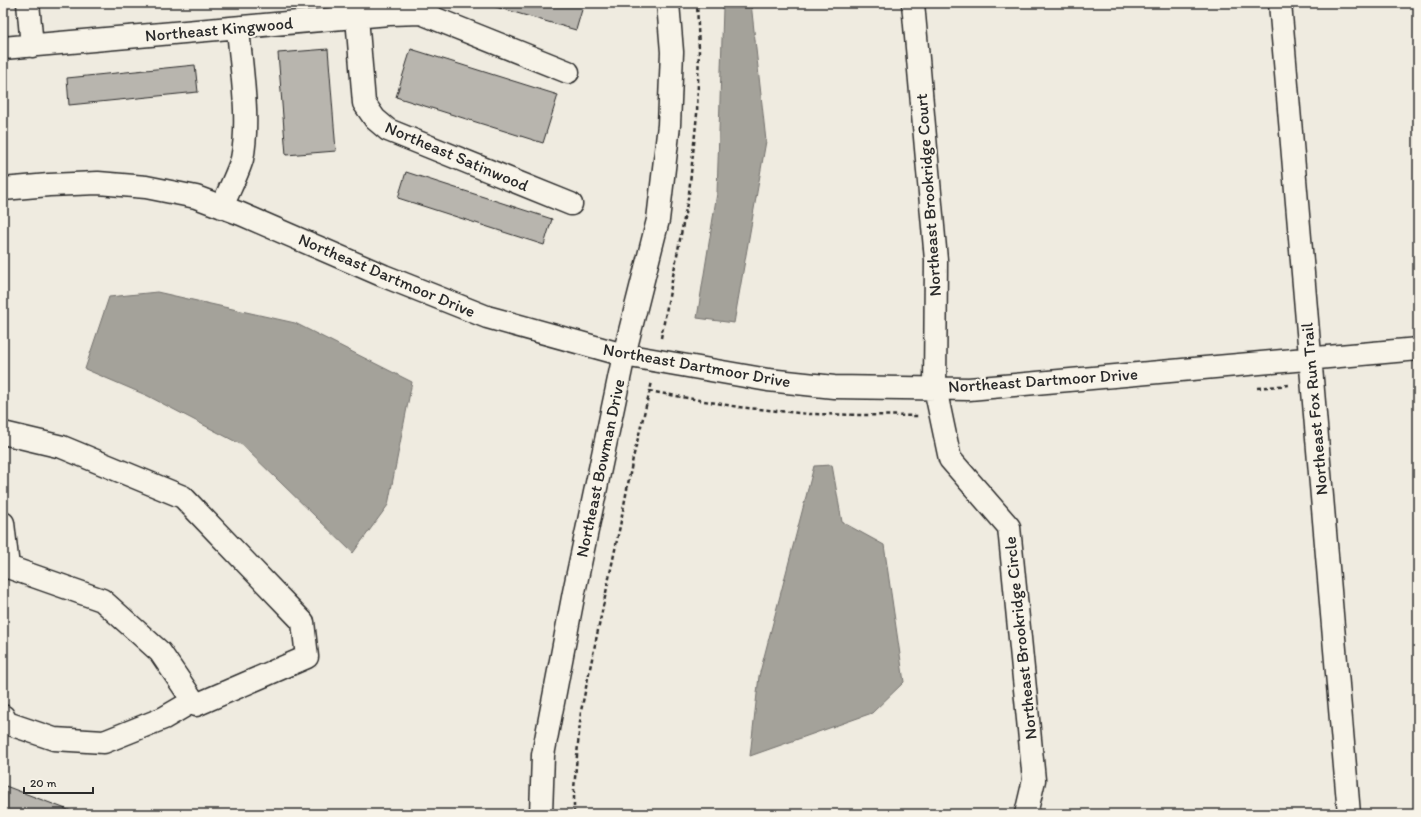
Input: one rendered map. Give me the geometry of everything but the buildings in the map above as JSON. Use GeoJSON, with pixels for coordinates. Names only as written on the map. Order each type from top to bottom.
{"type":"FeatureCollection","features":[{"type":"Feature","properties":{"kind":"street"},"geometry":{"type":"LineString","coordinates":[[28,3],[32,46]]}},
{"type":"Feature","properties":{"kind":"street","name":"Northeast Bowman Drive"},"geometry":{"type":"LineString","coordinates":[[541,814],[543,755],[574,592],[624,355],[658,220],[669,125],[672,74],[672,52],[668,3]]}},
{"type":"Feature","properties":{"kind":"street","name":"Northeast Brookridge Court"},"geometry":{"type":"LineString","coordinates":[[913,3],[936,260],[935,388]]}},
{"type":"Feature","properties":{"kind":"street","name":"Northeast Fox Run Trail"},"geometry":{"type":"LineString","coordinates":[[1280,3],[1349,814]]}},
{"type":"Feature","properties":{"kind":"street","name":"Northeast Kingwood"},"geometry":{"type":"LineString","coordinates":[[3,48],[357,17],[410,8],[568,72]]}},
{"type":"Feature","properties":{"kind":"street","name":"Northeast Satinwood"},"geometry":{"type":"LineString","coordinates":[[357,17],[364,103],[375,119],[388,130],[571,204]]}},
{"type":"Feature","properties":{"kind":"street"},"geometry":{"type":"LineString","coordinates":[[222,207],[241,160],[245,136],[245,109],[238,28]]}},
{"type":"Feature","properties":{"kind":"street","name":"Northeast Dartmoor Drive"},"geometry":{"type":"LineString","coordinates":[[3,189],[49,184],[98,183],[146,187],[196,198],[242,214],[384,276],[487,317],[624,355],[768,380],[834,387],[968,389],[1418,349]]}},
{"type":"Feature","properties":{"kind":"street","name":"Northeast Brookridge Circle"},"geometry":{"type":"LineString","coordinates":[[935,388],[950,459],[1008,527],[1034,780],[1026,814]]}},
{"type":"Feature","properties":{"kind":"street"},"geometry":{"type":"LineString","coordinates":[[3,433],[62,447],[183,497],[303,622],[307,657],[196,705],[160,652],[102,600],[6,568],[3,523]]}},
{"type":"Feature","properties":{"kind":"street"},"geometry":{"type":"LineString","coordinates":[[3,716],[7,723],[54,739],[104,742],[164,718],[193,701]]}},
{"type":"Feature","properties":{"kind":"path"},"geometry":{"type":"LineString","coordinates":[[574,814],[574,789],[582,711],[633,458],[657,360],[689,193],[697,114],[699,50],[697,3]]}},
{"type":"Feature","properties":{"kind":"shaded area"},"geometry":{"type":"Polygon","coordinates":[[[722,3],[751,3],[766,141],[734,323],[697,318],[717,193],[722,3]]]}},
{"type":"Feature","properties":{"kind":"shaded area"},"geometry":{"type":"Polygon","coordinates":[[[157,292],[295,323],[412,382],[388,505],[353,553],[242,445],[148,396],[85,369],[109,297],[157,292]]]}},
{"type":"Feature","properties":{"kind":"shaded area"},"geometry":{"type":"Polygon","coordinates":[[[832,465],[842,522],[884,545],[904,682],[872,713],[750,756],[759,676],[814,466],[832,465]]]}}]}
